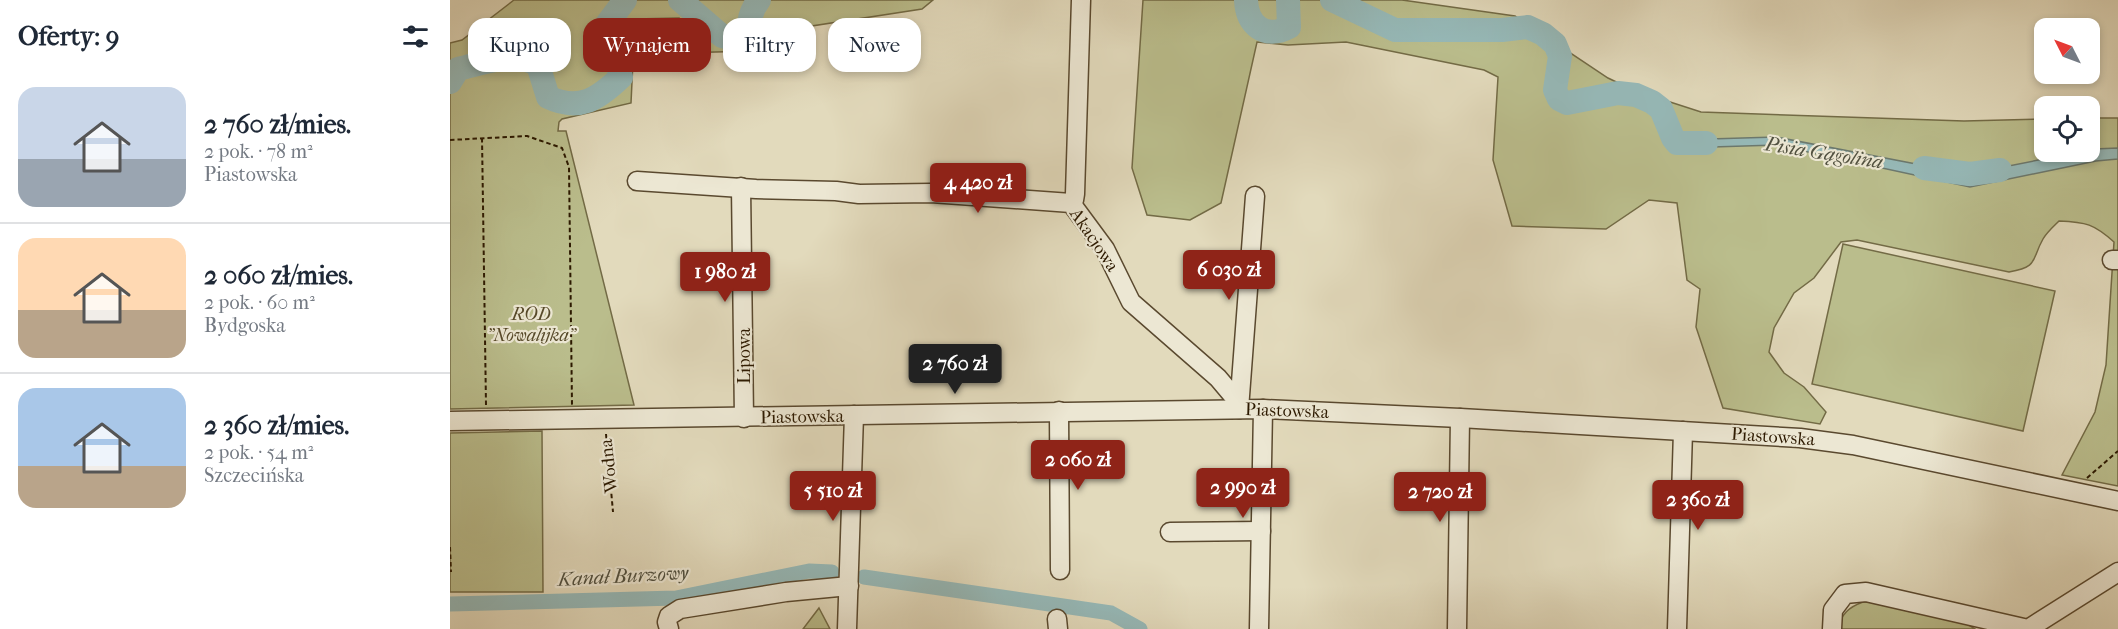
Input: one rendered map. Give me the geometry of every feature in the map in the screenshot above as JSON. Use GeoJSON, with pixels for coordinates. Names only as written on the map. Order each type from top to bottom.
{"type":"FeatureCollection","features":[{"type":"Feature","properties":{"kind":"street"},"geometry":{"type":"LineString","coordinates":[[1071,203],[1076,194],[1081,0]]}},
{"type":"Feature","properties":{"kind":"street","name":"Akacjowa"},"geometry":{"type":"LineString","coordinates":[[638,181],[756,189],[836,191],[859,194],[931,194],[1071,203],[1105,249],[1131,302],[1218,378],[1234,397],[1239,409]]}},
{"type":"Feature","properties":{"kind":"street","name":"Lipowa"},"geometry":{"type":"LineString","coordinates":[[741,187],[744,418]]}},
{"type":"Feature","properties":{"kind":"street"},"geometry":{"type":"LineString","coordinates":[[1239,409],[1255,196]]}},
{"type":"Feature","properties":{"kind":"street","name":"Piastowska"},"geometry":{"type":"LineString","coordinates":[[450,421],[1239,409],[1460,418],[1800,438],[1853,445],[2118,501]]}},
{"type":"Feature","properties":{"kind":"street"},"geometry":{"type":"LineString","coordinates":[[1259,629],[1263,409]]}},
{"type":"Feature","properties":{"kind":"street"},"geometry":{"type":"LineString","coordinates":[[1059,411],[1060,570]]}},
{"type":"Feature","properties":{"kind":"street"},"geometry":{"type":"LineString","coordinates":[[847,629],[854,415]]}},
{"type":"Feature","properties":{"kind":"street"},"geometry":{"type":"LineString","coordinates":[[1457,629],[1460,418]]}},
{"type":"Feature","properties":{"kind":"street"},"geometry":{"type":"LineString","coordinates":[[1677,629],[1683,431]]}},
{"type":"Feature","properties":{"kind":"street"},"geometry":{"type":"LineString","coordinates":[[1170,532],[1261,531]]}},
{"type":"Feature","properties":{"kind":"street"},"geometry":{"type":"LineString","coordinates":[[1832,629],[1833,610],[1845,594],[1866,592],[2028,629],[2118,572]]}},
{"type":"Feature","properties":{"kind":"street"},"geometry":{"type":"LineString","coordinates":[[668,626],[669,616],[680,609],[786,592],[849,586]]}},
{"type":"Feature","properties":{"kind":"path"},"geometry":{"type":"LineString","coordinates":[[450,140],[527,136],[562,148],[568,167],[572,406]]}},
{"type":"Feature","properties":{"kind":"path"},"geometry":{"type":"LineString","coordinates":[[482,138],[487,408]]}},
{"type":"Feature","properties":{"kind":"path","name":"Wodna"},"geometry":{"type":"LineString","coordinates":[[604,420],[614,512]]}},
{"type":"Feature","properties":{"kind":"path"},"geometry":{"type":"LineString","coordinates":[[2085,479],[2118,451]]}},
{"type":"Feature","properties":{"kind":"path"},"geometry":{"type":"LineString","coordinates":[[450,547],[451,572]]}},
{"type":"Feature","properties":{"kind":"green space","name":"ROD \"Nowalijka\""},"geometry":{"type":"Polygon","coordinates":[[[514,0],[933,0],[922,9],[864,18],[828,18],[828,24],[816,25],[816,18],[723,18],[723,52],[711,52],[711,18],[583,18],[583,72],[632,72],[631,103],[562,119],[559,122],[558,131],[566,131],[634,405],[450,409],[450,43],[462,40],[468,35],[468,72],[571,72],[571,18],[491,18],[514,0]]]}},
{"type":"Feature","properties":{"kind":"green space"},"geometry":{"type":"Polygon","coordinates":[[[1143,0],[1402,0],[1515,16],[1608,78],[1633,90],[1701,112],[1964,121],[2034,119],[2034,162],[2100,162],[2100,118],[2118,118],[2118,486],[2062,475],[2095,412],[2106,365],[2114,242],[2101,231],[2083,223],[2059,221],[2045,236],[2033,262],[2025,268],[2009,272],[1857,240],[1841,242],[1814,278],[1794,293],[1774,328],[1769,352],[1784,373],[1804,387],[1826,412],[1820,424],[1723,408],[1696,327],[1700,289],[1687,280],[1677,203],[1649,200],[1606,229],[1512,226],[1493,160],[1498,77],[1484,70],[1346,42],[1288,45],[1257,42],[1221,203],[1190,220],[1147,215],[1132,168],[1143,0]]]}},
{"type":"Feature","properties":{"kind":"green space"},"geometry":{"type":"Polygon","coordinates":[[[1843,244],[2055,291],[2023,431],[1812,384],[1843,244]]]}},
{"type":"Feature","properties":{"kind":"green space"},"geometry":{"type":"Polygon","coordinates":[[[542,431],[543,592],[450,592],[450,433],[542,431]]]}},
{"type":"Feature","properties":{"kind":"green space"},"geometry":{"type":"Polygon","coordinates":[[[1863,602],[1874,602],[1964,622],[1975,629],[1838,629],[1846,612],[1863,602]]]}},
{"type":"Feature","properties":{"kind":"green space"},"geometry":{"type":"Polygon","coordinates":[[[819,608],[830,629],[803,629],[819,608]]]}},
{"type":"Feature","properties":{"kind":"water"},"geometry":{"type":"Polygon","coordinates":[[[1776,137],[1968,174],[2034,161],[2091,162],[1970,187],[1776,145],[1681,148],[1673,138],[1776,137]]]}},
{"type":"Feature","properties":{"kind":"water"},"geometry":{"type":"Polygon","coordinates":[[[2118,148],[2118,159],[2100,161],[2100,149],[2118,148]]]}},
{"type":"Feature","properties":{"kind":"waterway","name":"Pisia Gągolina"},"geometry":{"type":"LineString","coordinates":[[450,82],[458,69],[499,59],[519,58],[538,65],[548,97],[569,103],[588,101],[604,92],[621,77],[607,24],[625,0]]}},
{"type":"Feature","properties":{"kind":"waterway","name":"Pisia Gągolina"},"geometry":{"type":"LineString","coordinates":[[680,0],[722,36],[739,41],[749,33],[751,15],[759,0]]}},
{"type":"Feature","properties":{"kind":"waterway","name":"Pisia Gągolina"},"geometry":{"type":"LineString","coordinates":[[1246,0],[1247,9],[1254,23],[1259,28],[1272,32],[1289,27],[1288,0]]}},
{"type":"Feature","properties":{"kind":"waterway","name":"Pisia Gągolina"},"geometry":{"type":"LineString","coordinates":[[1332,0],[1395,30],[1502,30],[1528,27],[1543,34],[1555,44],[1560,56],[1555,90],[1559,99],[1567,103],[1618,93],[1636,95],[1661,109],[1677,143],[1706,143]]}},
{"type":"Feature","properties":{"kind":"waterway","name":"Pisia Gągolina"},"geometry":{"type":"LineString","coordinates":[[1924,168],[1970,174],[2000,170]]}},
{"type":"Feature","properties":{"kind":"waterway","name":"Kanał Burzowy"},"geometry":{"type":"LineString","coordinates":[[450,604],[676,598],[809,571],[832,572]]}},
{"type":"Feature","properties":{"kind":"waterway","name":"Kanał Burzowy"},"geometry":{"type":"LineString","coordinates":[[864,577],[1111,613],[1140,629]]}}]}
